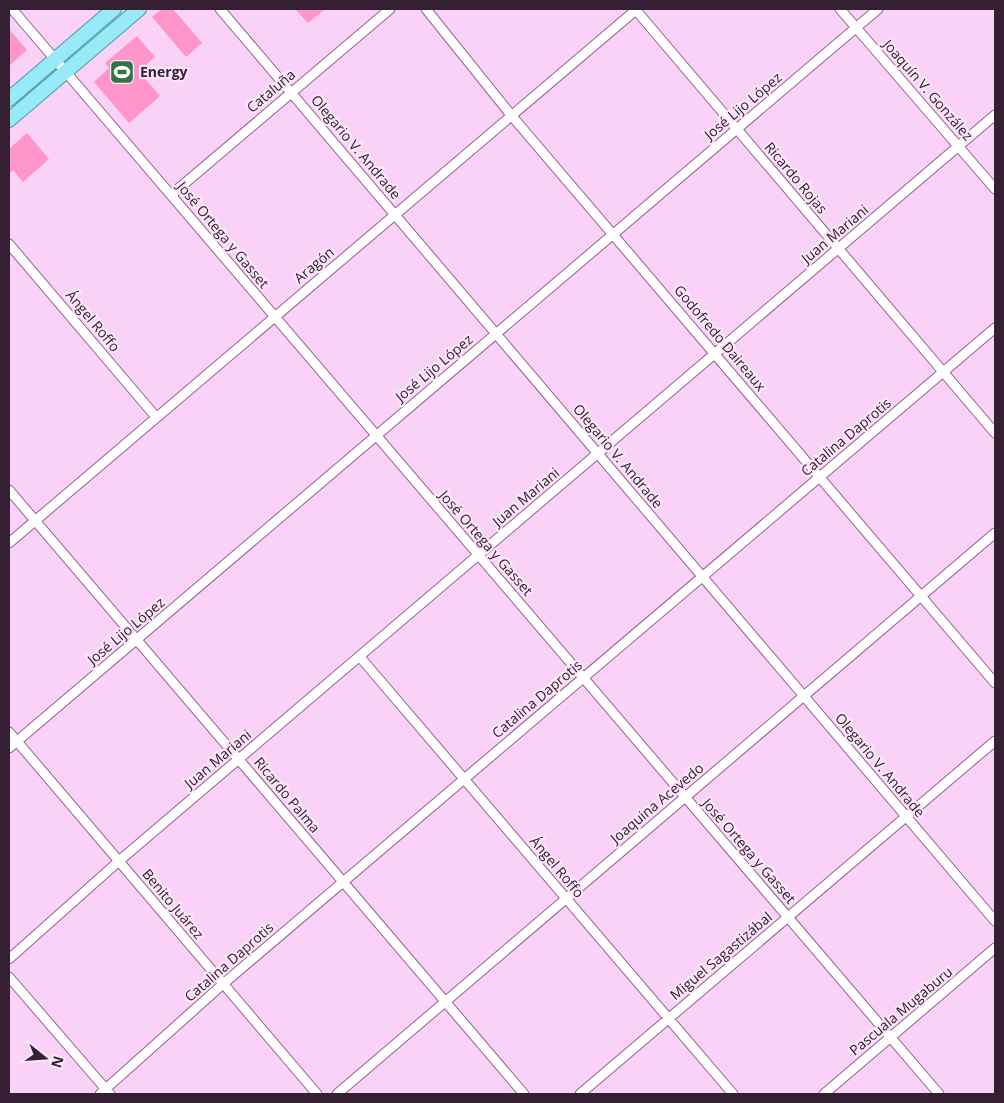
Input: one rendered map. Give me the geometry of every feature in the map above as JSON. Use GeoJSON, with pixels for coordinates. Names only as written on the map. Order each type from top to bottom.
{"type":"FeatureCollection","features":[{"type":"Feature","properties":{"kind":"main road"},"geometry":{"type":"LineString","coordinates":[[9,99],[114,9]]}},
{"type":"Feature","properties":{"kind":"main road"},"geometry":{"type":"LineString","coordinates":[[9,120],[139,9]]}},
{"type":"Feature","properties":{"kind":"street","name":"José Ortega y Gasset"},"geometry":{"type":"LineString","coordinates":[[12,9],[939,1094]]}},
{"type":"Feature","properties":{"kind":"street","name":"Olegario V. Andrade"},"geometry":{"type":"LineString","coordinates":[[220,9],[995,921]]}},
{"type":"Feature","properties":{"kind":"street","name":"Cataluña"},"geometry":{"type":"LineString","coordinates":[[171,195],[390,9]]}},
{"type":"Feature","properties":{"kind":"street","name":"Godofredo Daireaux"},"geometry":{"type":"LineString","coordinates":[[426,9],[511,115],[995,683]]}},
{"type":"Feature","properties":{"kind":"street","name":"Aragón"},"geometry":{"type":"LineString","coordinates":[[9,543],[636,9]]}},
{"type":"Feature","properties":{"kind":"street","name":"Ricardo Rojas"},"geometry":{"type":"LineString","coordinates":[[636,9],[995,432]]}},
{"type":"Feature","properties":{"kind":"street","name":"Joaquín V. González"},"geometry":{"type":"LineString","coordinates":[[840,9],[995,189]]}},
{"type":"Feature","properties":{"kind":"street","name":"José Lijo López"},"geometry":{"type":"LineString","coordinates":[[9,748],[878,9]]}},
{"type":"Feature","properties":{"kind":"street","name":"Juan Mariani"},"geometry":{"type":"LineString","coordinates":[[9,959],[119,861],[995,116]]}},
{"type":"Feature","properties":{"kind":"street","name":"Ángel Roffo"},"geometry":{"type":"LineString","coordinates":[[9,244],[156,417]]}},
{"type":"Feature","properties":{"kind":"street","name":"Catalina Daprotis"},"geometry":{"type":"LineString","coordinates":[[105,1092],[223,984],[995,328]]}},
{"type":"Feature","properties":{"kind":"street","name":"Ricardo Palma"},"geometry":{"type":"LineString","coordinates":[[9,490],[524,1094]]}},
{"type":"Feature","properties":{"kind":"street","name":"Joaquina Acevedo"},"geometry":{"type":"LineString","coordinates":[[337,1094],[995,533]]}},
{"type":"Feature","properties":{"kind":"street","name":"Ángel Roffo"},"geometry":{"type":"LineString","coordinates":[[360,657],[733,1094]]}},
{"type":"Feature","properties":{"kind":"street","name":"Benito Juárez"},"geometry":{"type":"LineString","coordinates":[[9,732],[317,1094]]}},
{"type":"Feature","properties":{"kind":"street","name":"Miguel Sagastizábal"},"geometry":{"type":"LineString","coordinates":[[580,1094],[995,741]]}},
{"type":"Feature","properties":{"kind":"street","name":"Pascuala Mugaburu"},"geometry":{"type":"LineString","coordinates":[[824,1094],[995,948]]}},
{"type":"Feature","properties":{"kind":"street"},"geometry":{"type":"LineString","coordinates":[[9,977],[105,1092]]}},
{"type":"Feature","properties":{"kind":"building"},"geometry":{"type":"Polygon","coordinates":[[[162,9],[173,9],[202,43],[186,57],[152,17],[162,9]]]}},
{"type":"Feature","properties":{"kind":"building"},"geometry":{"type":"Polygon","coordinates":[[[295,9],[325,9],[308,23],[295,9]]]}},
{"type":"Feature","properties":{"kind":"building"},"geometry":{"type":"Polygon","coordinates":[[[9,29],[27,50],[9,66],[9,29]]]}},
{"type":"Feature","properties":{"kind":"building"},"geometry":{"type":"Polygon","coordinates":[[[137,36],[155,57],[146,65],[151,71],[144,77],[160,96],[129,123],[94,82],[109,68],[105,63],[137,36]]]}},
{"type":"Feature","properties":{"kind":"building"},"geometry":{"type":"Polygon","coordinates":[[[27,133],[49,159],[23,182],[13,170],[9,174],[9,149],[27,133]]]}},
{"type":"Feature","properties":{"kind":"place","name":"Energy"},"geometry":{"type":"Point","coordinates":[122,72]}}]}
